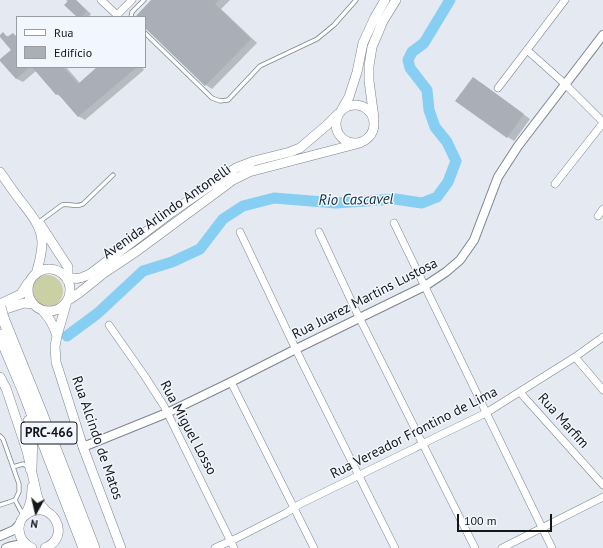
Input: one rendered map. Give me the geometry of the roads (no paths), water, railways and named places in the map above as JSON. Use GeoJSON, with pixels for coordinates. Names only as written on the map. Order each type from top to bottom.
{"type":"FeatureCollection","features":[{"type":"Feature","properties":{"kind":"highway","name":"PRC-466"},"geometry":{"type":"LineString","coordinates":[[1,312],[38,404],[86,548]]}},
{"type":"Feature","properties":{"kind":"highway","name":"PRC-466"},"geometry":{"type":"LineString","coordinates":[[0,335],[86,548]]}},
{"type":"Feature","properties":{"kind":"highway","name":"PRC-466"},"geometry":{"type":"LineString","coordinates":[[6,350],[12,376],[32,428],[31,469]]}},
{"type":"Feature","properties":{"kind":"main road","name":"Avenida Arlindo Antonelli"},"geometry":{"type":"LineString","coordinates":[[360,143],[347,142],[342,138],[336,127],[336,120],[349,97],[357,72],[363,42],[374,17],[385,0]]}},
{"type":"Feature","properties":{"kind":"main road","name":"Avenida Arlindo Antonelli"},"geometry":{"type":"LineString","coordinates":[[67,301],[233,180],[249,172],[360,143],[371,136],[374,131],[375,124],[369,81],[369,66],[372,47],[383,21],[396,0]]}},
{"type":"Feature","properties":{"kind":"main road","name":"Avenida Arlindo Antonelli"},"geometry":{"type":"LineString","coordinates":[[67,280],[82,278],[90,274],[210,184],[236,168],[254,161],[300,148],[348,106],[360,105],[371,112],[374,118]]}},
{"type":"Feature","properties":{"kind":"main road"},"geometry":{"type":"LineString","coordinates":[[0,172],[37,220],[68,267],[67,280]]}},
{"type":"Feature","properties":{"kind":"main road"},"geometry":{"type":"LineString","coordinates":[[36,274],[40,260],[42,243],[37,220]]}},
{"type":"Feature","properties":{"kind":"main road"},"geometry":{"type":"LineString","coordinates":[[0,304],[21,294],[29,282],[32,278],[36,274],[42,270],[49,269],[62,274],[67,280],[69,294],[67,301],[56,309],[49,311],[42,310],[33,304],[30,299],[28,293],[29,282]]}},
{"type":"Feature","properties":{"kind":"main road","name":"Rua Alcindo de Matos"},"geometry":{"type":"LineString","coordinates":[[67,301],[55,346],[56,362],[83,447],[121,548]]}},
{"type":"Feature","properties":{"kind":"main road"},"geometry":{"type":"LineString","coordinates":[[1,312],[24,303],[33,304]]}},
{"type":"Feature","properties":{"kind":"main road","name":"Rua Alcindo de Matos"},"geometry":{"type":"LineString","coordinates":[[42,310],[49,316],[57,336]]}},
{"type":"Feature","properties":{"kind":"main road"},"geometry":{"type":"LineString","coordinates":[[0,377],[6,388],[27,451],[40,504],[46,511]]}},
{"type":"Feature","properties":{"kind":"main road"},"geometry":{"type":"LineString","coordinates":[[29,546],[22,541],[19,525],[24,515],[30,508],[32,491],[31,469]]}},
{"type":"Feature","properties":{"kind":"main road"},"geometry":{"type":"LineString","coordinates":[[24,515],[35,510],[46,511],[52,514],[58,525],[54,548]]}},
{"type":"Feature","properties":{"kind":"main road"},"geometry":{"type":"LineString","coordinates":[[45,548],[54,542],[57,537]]}},
{"type":"Feature","properties":{"kind":"street"},"geometry":{"type":"LineString","coordinates":[[101,0],[117,15],[132,0]]}},
{"type":"Feature","properties":{"kind":"street"},"geometry":{"type":"LineString","coordinates":[[498,88],[565,0]]}},
{"type":"Feature","properties":{"kind":"street","name":"Rua Juarez Martins Lustosa"},"geometry":{"type":"LineString","coordinates":[[83,447],[167,413],[425,286],[446,272],[460,260],[474,240],[498,177],[518,146],[603,35]]}},
{"type":"Feature","properties":{"kind":"street"},"geometry":{"type":"LineString","coordinates":[[527,50],[565,84],[603,122],[555,184]]}},
{"type":"Feature","properties":{"kind":"street"},"geometry":{"type":"LineString","coordinates":[[598,216],[603,210]]}},
{"type":"Feature","properties":{"kind":"street"},"geometry":{"type":"LineString","coordinates":[[394,224],[552,548]]}},
{"type":"Feature","properties":{"kind":"street"},"geometry":{"type":"LineString","coordinates":[[240,232],[296,349],[395,548]]}},
{"type":"Feature","properties":{"kind":"street"},"geometry":{"type":"LineString","coordinates":[[319,232],[422,444],[475,548]]}},
{"type":"Feature","properties":{"kind":"street","name":"Rua Miguel Losso"},"geometry":{"type":"LineString","coordinates":[[109,325],[144,375],[167,413],[234,548]]}},
{"type":"Feature","properties":{"kind":"street","name":"Rua Vereador Frontino de Lima"},"geometry":{"type":"LineString","coordinates":[[215,548],[300,504],[486,413],[575,357],[603,337]]}},
{"type":"Feature","properties":{"kind":"street"},"geometry":{"type":"LineString","coordinates":[[575,357],[603,388]]}},
{"type":"Feature","properties":{"kind":"street"},"geometry":{"type":"LineString","coordinates":[[231,382],[314,548]]}},
{"type":"Feature","properties":{"kind":"street","name":"Rua Marfim"},"geometry":{"type":"LineString","coordinates":[[520,392],[603,485]]}},
{"type":"Feature","properties":{"kind":"street"},"geometry":{"type":"LineString","coordinates":[[502,548],[603,497]]}},
{"type":"Feature","properties":{"kind":"street"},"geometry":{"type":"LineString","coordinates":[[0,536],[14,530],[19,525]]}},
{"type":"Feature","properties":{"kind":"street"},"geometry":{"type":"LineString","coordinates":[[6,548],[19,544],[29,546]]}},
{"type":"Feature","properties":{"kind":"lane"},"geometry":{"type":"LineString","coordinates":[[131,16],[132,12],[144,0]]}},
{"type":"Feature","properties":{"kind":"lane"},"geometry":{"type":"LineString","coordinates":[[146,35],[212,98],[220,101],[228,100],[260,66],[317,39],[334,25],[356,0]]}},
{"type":"Feature","properties":{"kind":"lane"},"geometry":{"type":"LineString","coordinates":[[37,220],[62,205],[66,204],[79,206],[113,175]]}},
{"type":"Feature","properties":{"kind":"lane"},"geometry":{"type":"LineString","coordinates":[[0,436],[3,439],[19,484],[19,492],[15,500],[0,505]]}},
{"type":"Feature","properties":{"kind":"lane"},"geometry":{"type":"LineString","coordinates":[[13,468],[23,464],[31,469]]}},
{"type":"Feature","properties":{"kind":"lane"},"geometry":{"type":"LineString","coordinates":[[15,500],[24,515]]}},
{"type":"Feature","properties":{"kind":"waterway","name":"Rio Cascavel"},"geometry":{"type":"LineString","coordinates":[[67,336],[98,313],[143,271],[172,262],[200,249],[223,219],[243,206],[274,198],[336,203],[395,199],[422,203],[437,197],[448,182],[456,161],[447,142],[435,127],[429,110],[427,90],[410,68],[408,60],[412,52],[424,43],[450,0]]}}]}
